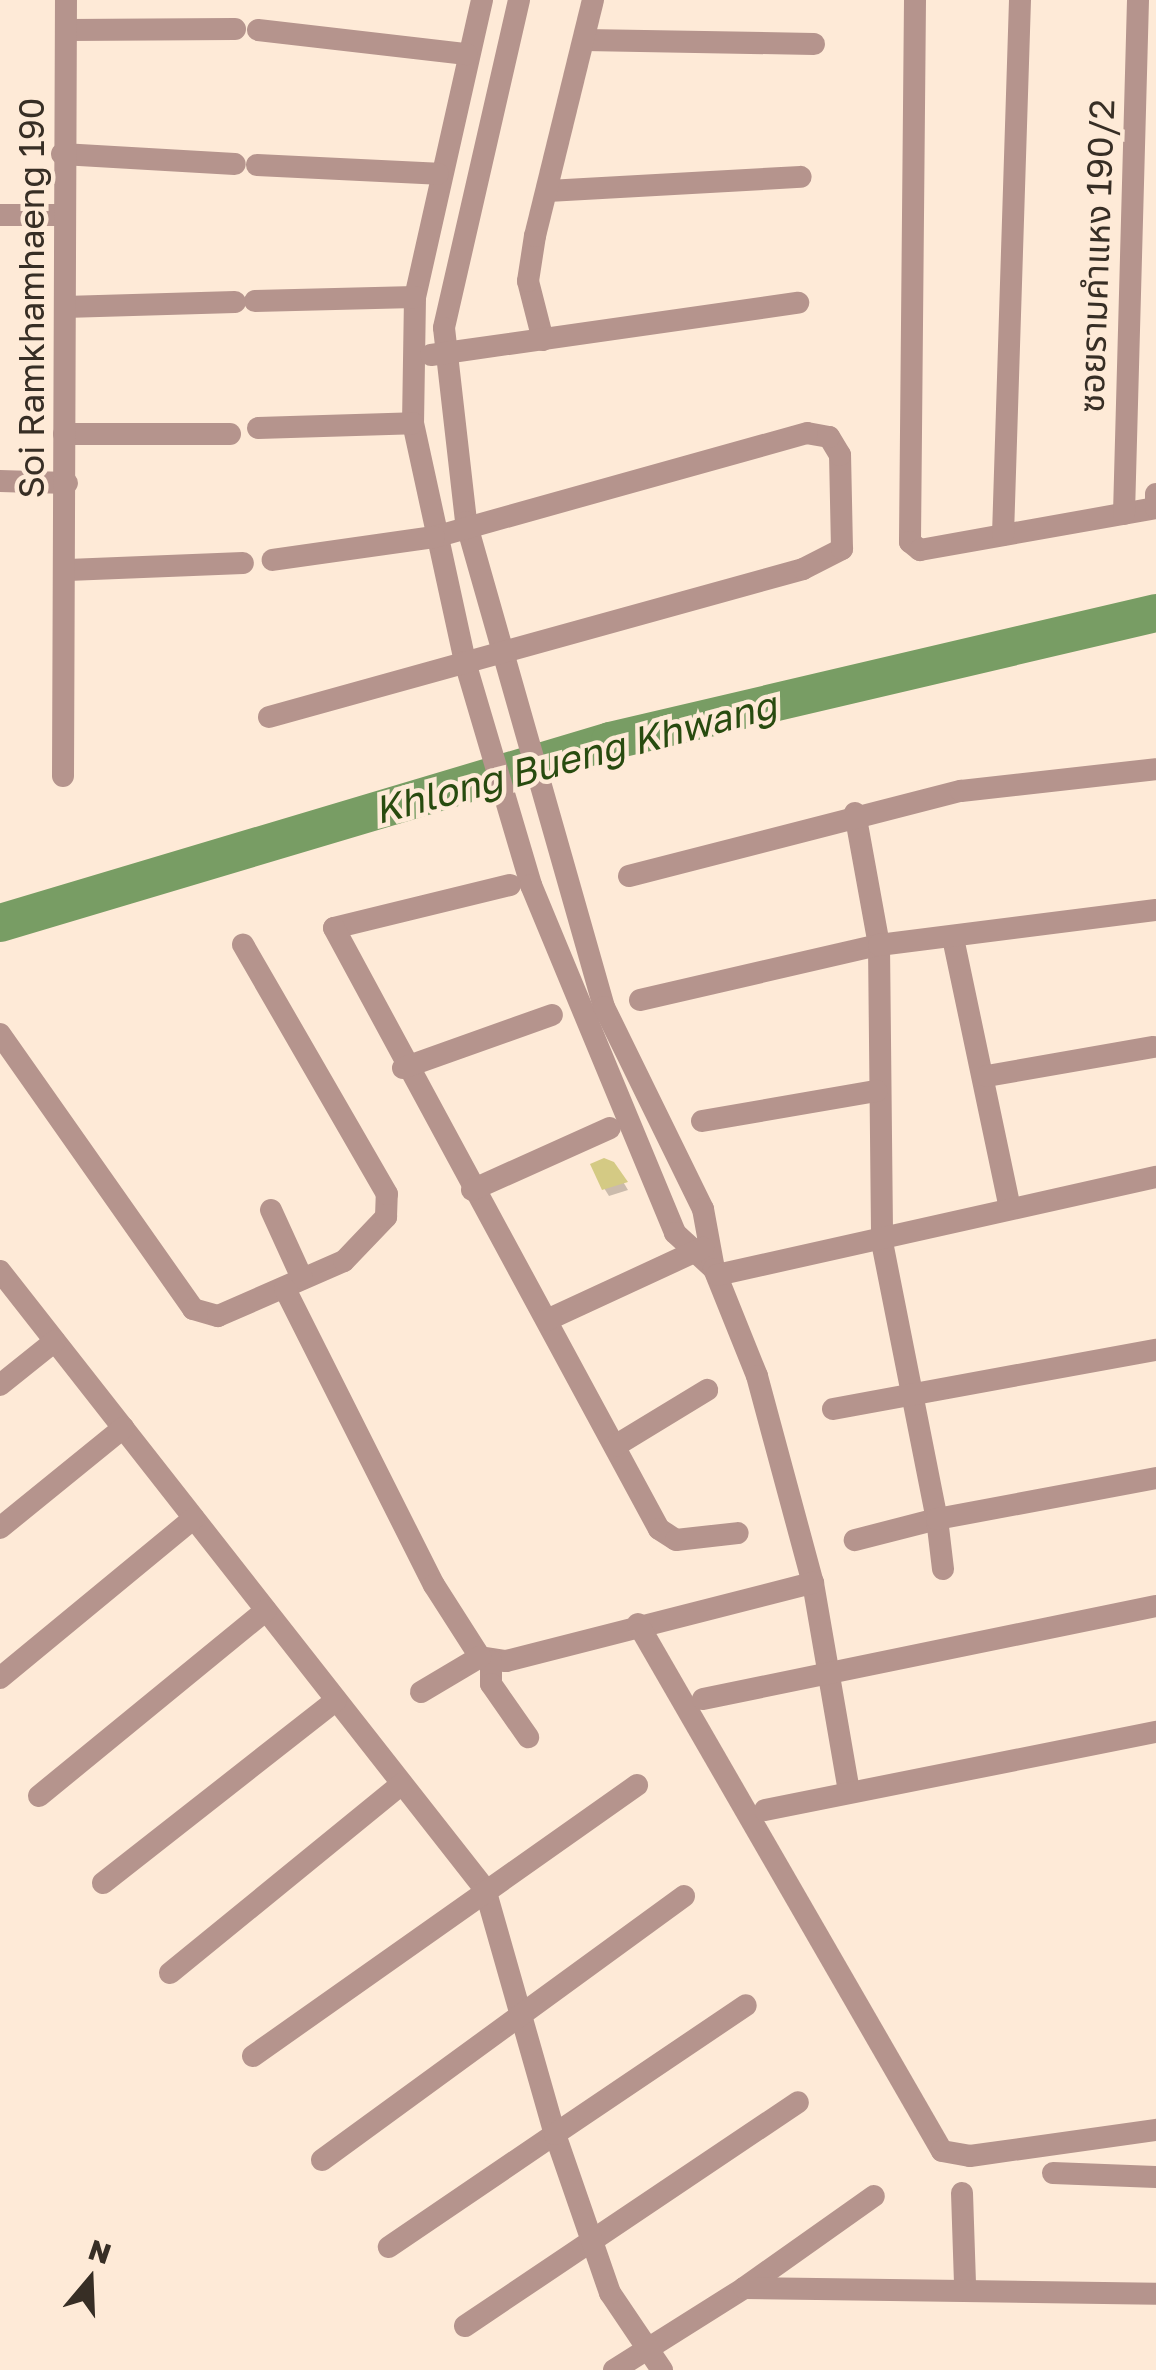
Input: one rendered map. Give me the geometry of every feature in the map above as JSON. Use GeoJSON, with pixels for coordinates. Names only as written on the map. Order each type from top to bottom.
{"type":"FeatureCollection","features":[{"type":"Feature","properties":{"kind":"street","name":"Soi Ramkhamhaeng 190"},"geometry":{"type":"LineString","coordinates":[[63,776],[68,570],[62,154],[66,0]]}},
{"type":"Feature","properties":{"kind":"street"},"geometry":{"type":"LineString","coordinates":[[482,0],[438,174],[415,297],[413,423],[434,537],[526,891],[619,1129],[691,1253],[715,1272],[882,1242],[1009,1204],[1156,1177]]}},
{"type":"Feature","properties":{"kind":"street"},"geometry":{"type":"LineString","coordinates":[[519,0],[453,273],[444,354],[466,522],[568,900],[604,1008],[660,1118],[715,1243],[715,1272],[756,1376],[813,1583],[849,1792]]}},
{"type":"Feature","properties":{"kind":"street"},"geometry":{"type":"LineString","coordinates":[[543,340],[528,280],[592,0]]}},
{"type":"Feature","properties":{"kind":"street"},"geometry":{"type":"LineString","coordinates":[[915,0],[906,530],[920,550],[1156,508],[1156,494]]}},
{"type":"Feature","properties":{"kind":"street"},"geometry":{"type":"LineString","coordinates":[[1002,535],[1020,0]]}},
{"type":"Feature","properties":{"kind":"street","name":"ซอยรามคำแหง 190/2"},"geometry":{"type":"LineString","coordinates":[[1124,514],[1138,0]]}},
{"type":"Feature","properties":{"kind":"street"},"geometry":{"type":"LineString","coordinates":[[67,30],[246,30],[466,54]]}},
{"type":"Feature","properties":{"kind":"street"},"geometry":{"type":"LineString","coordinates":[[585,40],[814,44]]}},
{"type":"Feature","properties":{"kind":"street"},"geometry":{"type":"LineString","coordinates":[[62,154],[438,174]]}},
{"type":"Feature","properties":{"kind":"street"},"geometry":{"type":"LineString","coordinates":[[548,192],[802,177]]}},
{"type":"Feature","properties":{"kind":"street"},"geometry":{"type":"LineString","coordinates":[[0,215],[63,215]]}},
{"type":"Feature","properties":{"kind":"street"},"geometry":{"type":"LineString","coordinates":[[64,307],[415,297]]}},
{"type":"Feature","properties":{"kind":"street"},"geometry":{"type":"LineString","coordinates":[[413,357],[798,303]]}},
{"type":"Feature","properties":{"kind":"street"},"geometry":{"type":"LineString","coordinates":[[258,428],[413,423]]}},
{"type":"Feature","properties":{"kind":"street"},"geometry":{"type":"LineString","coordinates":[[269,717],[803,569],[842,549],[840,455],[829,437],[806,433],[466,522],[434,537],[272,560]]}},
{"type":"Feature","properties":{"kind":"street"},"geometry":{"type":"LineString","coordinates":[[64,434],[230,434]]}},
{"type":"Feature","properties":{"kind":"street"},"geometry":{"type":"LineString","coordinates":[[0,481],[67,482]]}},
{"type":"Feature","properties":{"kind":"street"},"geometry":{"type":"LineString","coordinates":[[68,570],[243,562]]}},
{"type":"Feature","properties":{"kind":"street"},"geometry":{"type":"LineString","coordinates":[[628,876],[855,813],[1156,769]]}},
{"type":"Feature","properties":{"kind":"street"},"geometry":{"type":"LineString","coordinates":[[855,813],[878,945],[876,1091],[882,1242],[944,1569]]}},
{"type":"Feature","properties":{"kind":"street"},"geometry":{"type":"LineString","coordinates":[[568,900],[526,891],[334,928],[403,1068],[547,1320],[659,1529],[676,1540],[738,1534]]}},
{"type":"Feature","properties":{"kind":"street"},"geometry":{"type":"LineString","coordinates":[[640,1000],[878,945],[1156,910]]}},
{"type":"Feature","properties":{"kind":"street"},"geometry":{"type":"LineString","coordinates":[[953,938],[987,1076],[1009,1204]]}},
{"type":"Feature","properties":{"kind":"street"},"geometry":{"type":"LineString","coordinates":[[0,1034],[193,1308],[218,1316],[294,1284],[376,1235],[387,1194],[244,945]]}},
{"type":"Feature","properties":{"kind":"street"},"geometry":{"type":"LineString","coordinates":[[403,1068],[552,1015]]}},
{"type":"Feature","properties":{"kind":"street"},"geometry":{"type":"LineString","coordinates":[[987,1076],[1153,1048]]}},
{"type":"Feature","properties":{"kind":"street"},"geometry":{"type":"LineString","coordinates":[[702,1121],[876,1091]]}},
{"type":"Feature","properties":{"kind":"street"},"geometry":{"type":"LineString","coordinates":[[472,1190],[619,1129],[660,1118]]}},
{"type":"Feature","properties":{"kind":"street"},"geometry":{"type":"LineString","coordinates":[[272,1210],[294,1284],[434,1585],[486,1659],[491,1684],[528,1737]]}},
{"type":"Feature","properties":{"kind":"street"},"geometry":{"type":"LineString","coordinates":[[547,1320],[715,1243]]}},
{"type":"Feature","properties":{"kind":"street"},"geometry":{"type":"LineString","coordinates":[[0,1271],[485,1889],[524,2011],[590,2248],[645,2350],[662,2370]]}},
{"type":"Feature","properties":{"kind":"street"},"geometry":{"type":"LineString","coordinates":[[0,1385],[55,1341]]}},
{"type":"Feature","properties":{"kind":"street"},"geometry":{"type":"LineString","coordinates":[[833,1409],[1156,1350]]}},
{"type":"Feature","properties":{"kind":"street"},"geometry":{"type":"LineString","coordinates":[[615,1446],[707,1390]]}},
{"type":"Feature","properties":{"kind":"street"},"geometry":{"type":"LineString","coordinates":[[0,1528],[123,1428]]}},
{"type":"Feature","properties":{"kind":"street"},"geometry":{"type":"LineString","coordinates":[[855,1540],[936,1519],[1156,1478]]}},
{"type":"Feature","properties":{"kind":"street"},"geometry":{"type":"LineString","coordinates":[[0,1678],[194,1518]]}},
{"type":"Feature","properties":{"kind":"street"},"geometry":{"type":"LineString","coordinates":[[420,1692],[486,1659],[813,1583]]}},
{"type":"Feature","properties":{"kind":"street"},"geometry":{"type":"LineString","coordinates":[[703,1698],[1156,1606]]}},
{"type":"Feature","properties":{"kind":"street"},"geometry":{"type":"LineString","coordinates":[[39,1796],[266,1610]]}},
{"type":"Feature","properties":{"kind":"street"},"geometry":{"type":"LineString","coordinates":[[638,1624],[942,2151],[982,2155],[1156,2130]]}},
{"type":"Feature","properties":{"kind":"street"},"geometry":{"type":"LineString","coordinates":[[102,1883],[336,1700]]}},
{"type":"Feature","properties":{"kind":"street"},"geometry":{"type":"LineString","coordinates":[[765,1810],[1156,1732]]}},
{"type":"Feature","properties":{"kind":"street"},"geometry":{"type":"LineString","coordinates":[[170,1973],[402,1784]]}},
{"type":"Feature","properties":{"kind":"street"},"geometry":{"type":"LineString","coordinates":[[252,2056],[638,1784]]}},
{"type":"Feature","properties":{"kind":"street"},"geometry":{"type":"LineString","coordinates":[[322,2160],[684,1896]]}},
{"type":"Feature","properties":{"kind":"street"},"geometry":{"type":"LineString","coordinates":[[388,2246],[746,2005]]}},
{"type":"Feature","properties":{"kind":"street"},"geometry":{"type":"LineString","coordinates":[[466,2326],[590,2248],[798,2102]]}},
{"type":"Feature","properties":{"kind":"street"},"geometry":{"type":"LineString","coordinates":[[1053,2174],[1156,2177]]}},
{"type":"Feature","properties":{"kind":"street"},"geometry":{"type":"LineString","coordinates":[[962,2192],[965,2286]]}},
{"type":"Feature","properties":{"kind":"street"},"geometry":{"type":"LineString","coordinates":[[614,2370],[744,2288],[874,2196]]}},
{"type":"Feature","properties":{"kind":"street"},"geometry":{"type":"LineString","coordinates":[[744,2288],[965,2286],[1156,2294]]}},
{"type":"Feature","properties":{"kind":"building"},"geometry":{"type":"Polygon","coordinates":[[[604,1158],[614,1162],[628,1182],[602,1190],[590,1164],[604,1158]]]}},
{"type":"Feature","properties":{"kind":"waterway","name":"Khlong Bueng Khwang"},"geometry":{"type":"LineString","coordinates":[[0,923],[610,741],[1156,613]]}}]}
